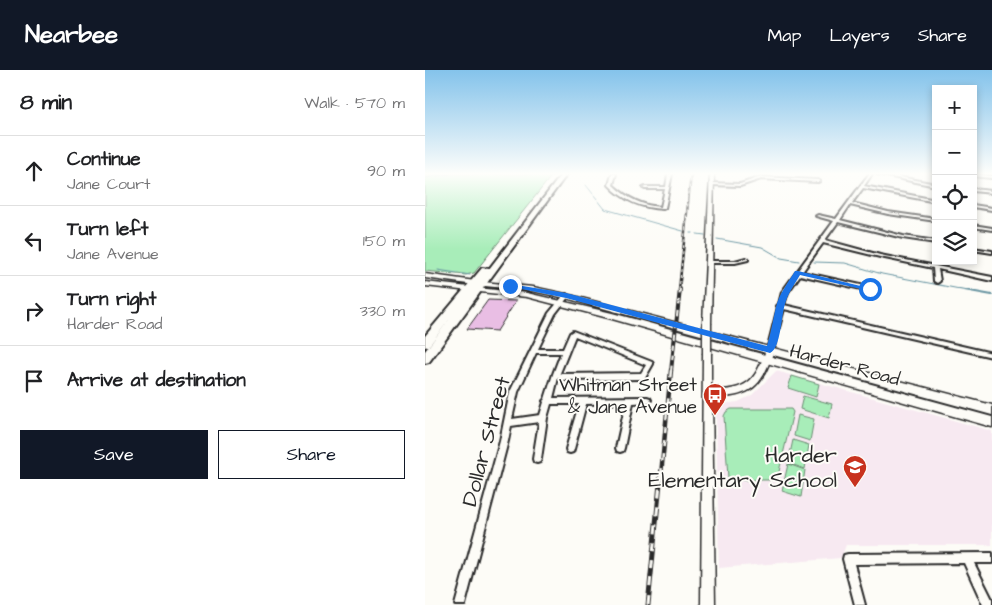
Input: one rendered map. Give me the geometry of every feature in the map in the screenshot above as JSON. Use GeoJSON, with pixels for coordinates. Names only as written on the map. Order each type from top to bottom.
{"type":"FeatureCollection","features":[{"type":"Feature","properties":{"kind":"main road"},"geometry":{"type":"LineString","coordinates":[[425,359],[540,199]]}},
{"type":"Feature","properties":{"kind":"main road"},"geometry":{"type":"LineString","coordinates":[[541,206],[539,205],[543,199]]}},
{"type":"Feature","properties":{"kind":"main road"},"geometry":{"type":"LineString","coordinates":[[425,343],[477,286],[546,199]]}},
{"type":"Feature","properties":{"kind":"main road","name":"Harder Road"},"geometry":{"type":"LineString","coordinates":[[477,286],[563,299],[770,350],[992,410]]}},
{"type":"Feature","properties":{"kind":"main road","name":"Harder Road"},"geometry":{"type":"LineString","coordinates":[[563,299],[767,361],[992,422]]}},
{"type":"Feature","properties":{"kind":"street"},"geometry":{"type":"LineString","coordinates":[[626,199],[655,208],[663,208],[665,199]]}},
{"type":"Feature","properties":{"kind":"street"},"geometry":{"type":"LineString","coordinates":[[708,605],[707,323],[712,199]]}},
{"type":"Feature","properties":{"kind":"street"},"geometry":{"type":"LineString","coordinates":[[707,395],[733,394],[750,387],[759,378],[767,361],[777,328],[780,306],[785,292],[854,199]]}},
{"type":"Feature","properties":{"kind":"street"},"geometry":{"type":"LineString","coordinates":[[850,204],[888,213],[932,219]]}},
{"type":"Feature","properties":{"kind":"street"},"geometry":{"type":"LineString","coordinates":[[977,207],[992,209]]}},
{"type":"Feature","properties":{"kind":"street"},"geometry":{"type":"LineString","coordinates":[[818,216],[903,237],[932,241]]}},
{"type":"Feature","properties":{"kind":"street"},"geometry":{"type":"LineString","coordinates":[[977,227],[992,229]]}},
{"type":"Feature","properties":{"kind":"street"},"geometry":{"type":"LineString","coordinates":[[823,241],[935,268],[992,279]]}},
{"type":"Feature","properties":{"kind":"street"},"geometry":{"type":"LineString","coordinates":[[977,250],[992,252]]}},
{"type":"Feature","properties":{"kind":"street"},"geometry":{"type":"LineString","coordinates":[[710,262],[735,262],[745,259]]}},
{"type":"Feature","properties":{"kind":"street"},"geometry":{"type":"LineString","coordinates":[[935,268],[937,281]]}},
{"type":"Feature","properties":{"kind":"street"},"geometry":{"type":"LineString","coordinates":[[798,273],[870,289]]}},
{"type":"Feature","properties":{"kind":"street","name":"Harder Road"},"geometry":{"type":"LineString","coordinates":[[425,276],[477,286]]}},
{"type":"Feature","properties":{"kind":"street","name":"Harder Road"},"geometry":{"type":"LineString","coordinates":[[425,284],[477,286]]}},
{"type":"Feature","properties":{"kind":"street","name":"Dollar Street"},"geometry":{"type":"LineString","coordinates":[[460,605],[508,423],[514,392],[551,313],[563,299]]}},
{"type":"Feature","properties":{"kind":"street"},"geometry":{"type":"LineString","coordinates":[[780,306],[992,355]]}},
{"type":"Feature","properties":{"kind":"street"},"geometry":{"type":"LineString","coordinates":[[537,459],[547,401],[556,374],[573,333],[650,364],[643,376],[561,378],[556,374]]}},
{"type":"Feature","properties":{"kind":"street"},"geometry":{"type":"LineString","coordinates":[[534,351],[565,352]]}},
{"type":"Feature","properties":{"kind":"street"},"geometry":{"type":"LineString","coordinates":[[620,448],[630,400]]}},
{"type":"Feature","properties":{"kind":"street"},"geometry":{"type":"LineString","coordinates":[[547,401],[647,400]]}},
{"type":"Feature","properties":{"kind":"street"},"geometry":{"type":"LineString","coordinates":[[570,449],[583,401]]}},
{"type":"Feature","properties":{"kind":"street"},"geometry":{"type":"LineString","coordinates":[[508,423],[543,418]]}},
{"type":"Feature","properties":{"kind":"street"},"geometry":{"type":"LineString","coordinates":[[861,605],[849,559],[992,558]]}},
{"type":"Feature","properties":{"kind":"street"},"geometry":{"type":"LineString","coordinates":[[967,559],[989,605]]}},
{"type":"Feature","properties":{"kind":"shaded area","name":"Harder Elementary School"},"geometry":{"type":"Polygon","coordinates":[[[776,371],[992,431],[992,545],[846,545],[841,558],[719,568],[716,410],[722,404],[738,402],[752,395],[776,371]]]}},
{"type":"Feature","properties":{"kind":"green space"},"geometry":{"type":"Polygon","coordinates":[[[425,199],[533,199],[474,273],[466,275],[425,271],[425,199]]]}},
{"type":"Feature","properties":{"kind":"green space"},"geometry":{"type":"Polygon","coordinates":[[[792,376],[819,384],[816,397],[788,388],[792,376]]]}},
{"type":"Feature","properties":{"kind":"green space"},"geometry":{"type":"Polygon","coordinates":[[[803,396],[832,404],[829,418],[800,409],[803,396]]]}},
{"type":"Feature","properties":{"kind":"green space"},"geometry":{"type":"Polygon","coordinates":[[[731,409],[791,409],[793,412],[777,480],[731,480],[728,478],[724,416],[731,409]]]}},
{"type":"Feature","properties":{"kind":"green space"},"geometry":{"type":"Polygon","coordinates":[[[798,415],[814,419],[810,441],[794,436],[798,415]]]}},
{"type":"Feature","properties":{"kind":"green space"},"geometry":{"type":"Polygon","coordinates":[[[793,440],[809,445],[805,469],[788,463],[793,440]]]}},
{"type":"Feature","properties":{"kind":"green space"},"geometry":{"type":"Polygon","coordinates":[[[788,464],[805,470],[801,497],[782,491],[788,464]]]}},
{"type":"Feature","properties":{"kind":"building"},"geometry":{"type":"Polygon","coordinates":[[[488,300],[516,301],[497,331],[467,329],[488,300]]]}},
{"type":"Feature","properties":{"kind":"waterway"},"geometry":{"type":"LineString","coordinates":[[597,199],[605,209],[683,231]]}},
{"type":"Feature","properties":{"kind":"waterway"},"geometry":{"type":"LineString","coordinates":[[697,234],[705,235]]}},
{"type":"Feature","properties":{"kind":"waterway"},"geometry":{"type":"LineString","coordinates":[[717,239],[762,247],[781,258],[799,261]]}},
{"type":"Feature","properties":{"kind":"waterway"},"geometry":{"type":"LineString","coordinates":[[814,262],[845,263],[882,274],[965,290]]}},
{"type":"Feature","properties":{"kind":"waterway"},"geometry":{"type":"LineString","coordinates":[[438,270],[470,275]]}},
{"type":"Feature","properties":{"kind":"waterway"},"geometry":{"type":"LineString","coordinates":[[959,289],[992,295]]}},
{"type":"Feature","properties":{"kind":"railway"},"geometry":{"type":"LineString","coordinates":[[679,290],[688,199]]}},
{"type":"Feature","properties":{"kind":"railway"},"geometry":{"type":"LineString","coordinates":[[671,371],[680,289]]}},
{"type":"Feature","properties":{"kind":"railway"},"geometry":{"type":"LineString","coordinates":[[661,475],[671,370]]}},
{"type":"Feature","properties":{"kind":"railway"},"geometry":{"type":"LineString","coordinates":[[648,605],[661,473]]}},
{"type":"Feature","properties":{"kind":"place","name":"Whitman Street & Jane Avenue"},"geometry":{"type":"Point","coordinates":[715,416]}},
{"type":"Feature","properties":{"kind":"place","name":"Harder Elementary School"},"geometry":{"type":"Point","coordinates":[855,488]}},
{"type":"Feature","properties":{"kind":"route"},"geometry":{"type":"LineString","coordinates":[[510,286],[566,296],[770,350],[785,292],[798,273],[870,289]]}}]}
